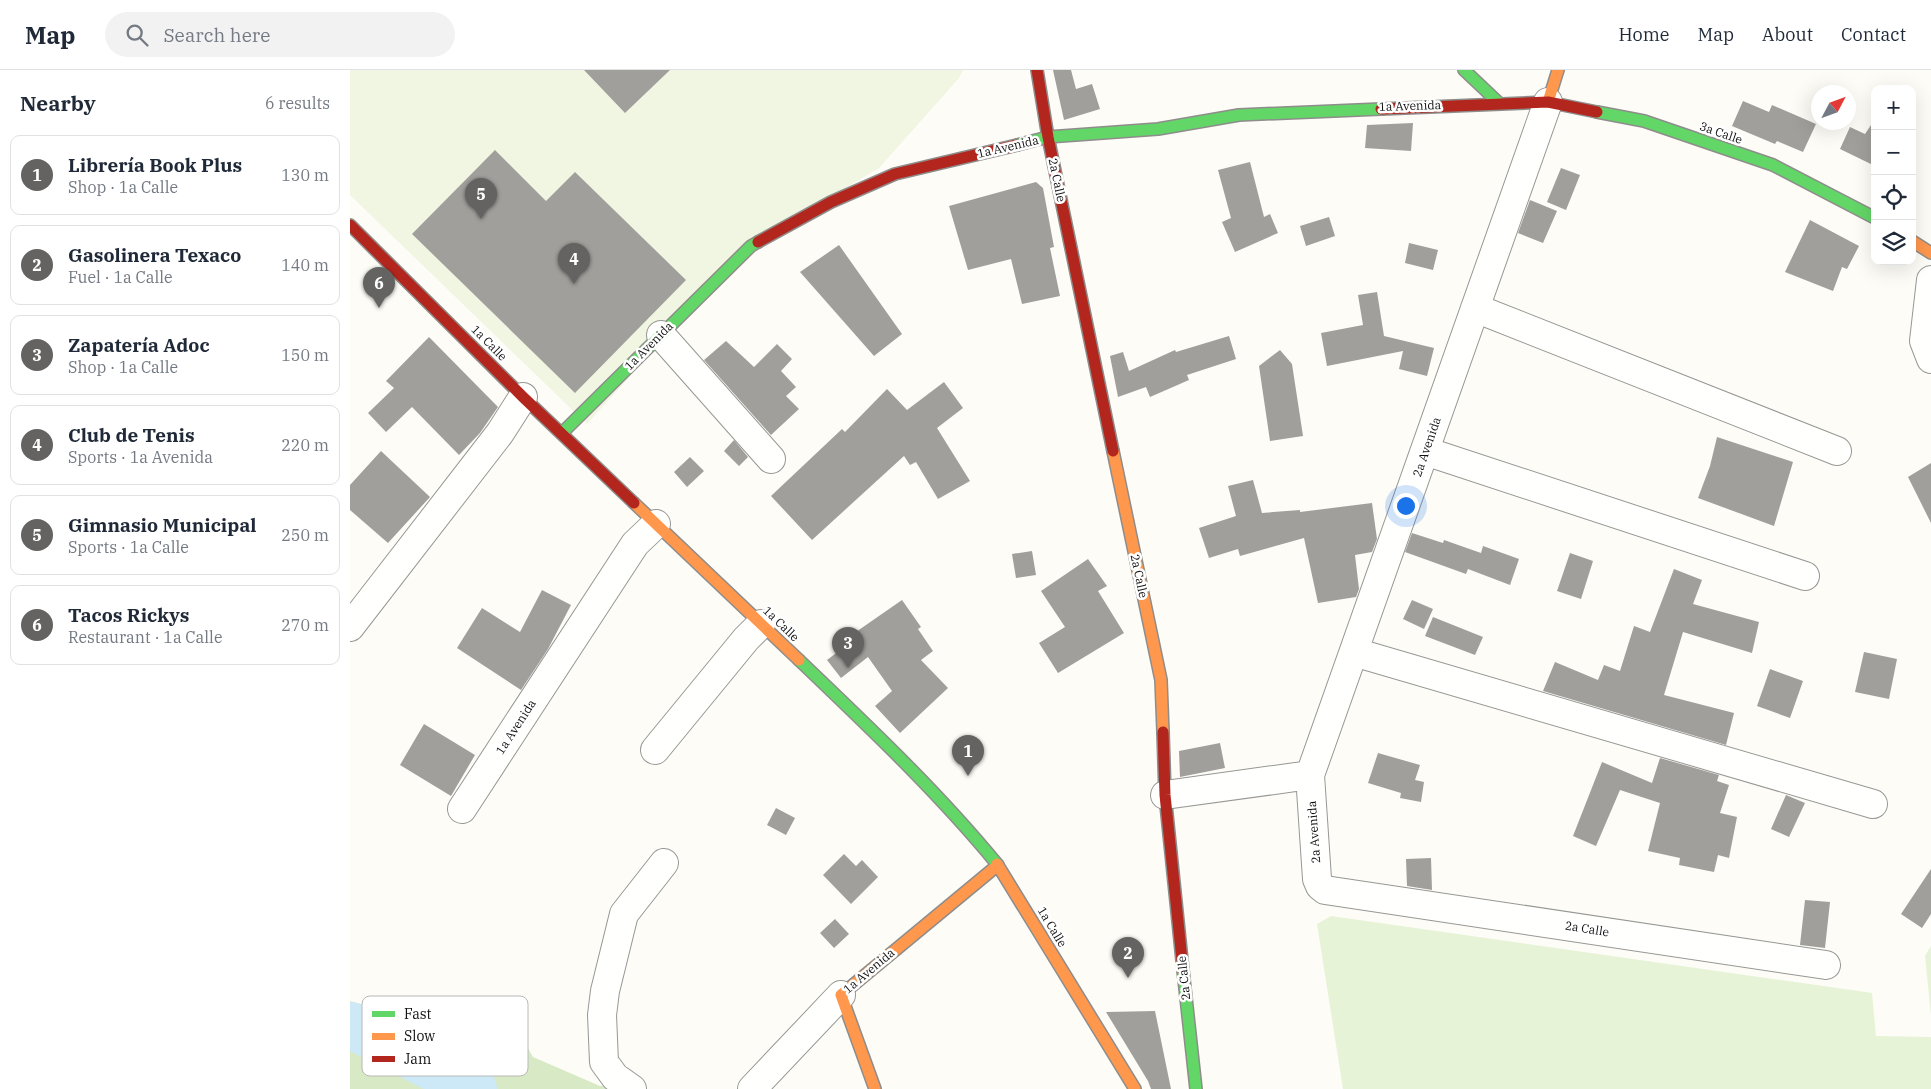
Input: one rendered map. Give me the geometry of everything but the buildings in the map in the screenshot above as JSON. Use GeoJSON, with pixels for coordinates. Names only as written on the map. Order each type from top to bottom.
{"type":"FeatureCollection","features":[{"type":"Feature","properties":{"kind":"main road","name":"2a Calle"},"geometry":{"type":"LineString","coordinates":[[1037,70],[1048,137],[1161,680],[1164,795],[1196,1089]]}},
{"type":"Feature","properties":{"kind":"main road"},"geometry":{"type":"LineString","coordinates":[[1464,70],[1499,103]]}},
{"type":"Feature","properties":{"kind":"main road","name":"2a Avenida"},"geometry":{"type":"LineString","coordinates":[[1548,102],[1558,70]]}},
{"type":"Feature","properties":{"kind":"main road","name":"1a Avenida"},"geometry":{"type":"LineString","coordinates":[[562,434],[751,246],[831,202],[895,174],[1048,137],[1158,129],[1239,115],[1548,102]]}},
{"type":"Feature","properties":{"kind":"main road","name":"3a Calle"},"geometry":{"type":"LineString","coordinates":[[1548,102],[1644,121],[1773,165],[1871,216]]}},
{"type":"Feature","properties":{"kind":"main road","name":"1a Calle"},"geometry":{"type":"LineString","coordinates":[[350,225],[562,434],[934,791],[998,865],[1135,1089]]}},
{"type":"Feature","properties":{"kind":"main road"},"geometry":{"type":"LineString","coordinates":[[1916,244],[1931,253]]}},
{"type":"Feature","properties":{"kind":"main road","name":"1a Avenida"},"geometry":{"type":"LineString","coordinates":[[841,994],[998,865]]}},
{"type":"Feature","properties":{"kind":"main road"},"geometry":{"type":"LineString","coordinates":[[841,994],[875,1089]]}},
{"type":"Feature","properties":{"kind":"street","name":"2a Avenida"},"geometry":{"type":"LineString","coordinates":[[1320,886],[1317,878],[1310,775],[1548,102]]}},
{"type":"Feature","properties":{"kind":"street"},"geometry":{"type":"LineString","coordinates":[[1931,280],[1924,341],[1931,359]]}},
{"type":"Feature","properties":{"kind":"street"},"geometry":{"type":"LineString","coordinates":[[1476,308],[1837,451]]}},
{"type":"Feature","properties":{"kind":"street"},"geometry":{"type":"LineString","coordinates":[[661,335],[771,459]]}},
{"type":"Feature","properties":{"kind":"street"},"geometry":{"type":"LineString","coordinates":[[350,628],[500,433],[524,397]]}},
{"type":"Feature","properties":{"kind":"street"},"geometry":{"type":"LineString","coordinates":[[1425,451],[1805,576]]}},
{"type":"Feature","properties":{"kind":"street","name":"1a Avenida"},"geometry":{"type":"LineString","coordinates":[[462,809],[635,544],[656,524]]}},
{"type":"Feature","properties":{"kind":"street"},"geometry":{"type":"LineString","coordinates":[[655,750],[746,639],[762,624]]}},
{"type":"Feature","properties":{"kind":"street"},"geometry":{"type":"LineString","coordinates":[[1354,652],[1873,804]]}},
{"type":"Feature","properties":{"kind":"street"},"geometry":{"type":"LineString","coordinates":[[1164,795],[1310,775]]}},
{"type":"Feature","properties":{"kind":"street"},"geometry":{"type":"LineString","coordinates":[[632,1089],[615,1076],[604,1062],[602,1015],[605,991],[624,914],[664,863]]}},
{"type":"Feature","properties":{"kind":"street","name":"2a Calle"},"geometry":{"type":"LineString","coordinates":[[1320,886],[1325,890],[1826,965]]}},
{"type":"Feature","properties":{"kind":"street","name":"1a Avenida"},"geometry":{"type":"LineString","coordinates":[[752,1089],[841,994]]}},
{"type":"Feature","properties":{"kind":"green space"},"geometry":{"type":"Polygon","coordinates":[[[350,70],[963,70],[959,78],[879,168],[748,246],[587,424],[350,195],[350,70]]]}},
{"type":"Feature","properties":{"kind":"green space"},"geometry":{"type":"Polygon","coordinates":[[[1331,916],[1872,993],[1876,1036],[1931,1037],[1931,1089],[1343,1089],[1317,924],[1331,916]]]}},
{"type":"Feature","properties":{"kind":"green space"},"geometry":{"type":"Polygon","coordinates":[[[1931,946],[1931,1016],[1925,956],[1931,946]]]}},
{"type":"Feature","properties":{"kind":"green space"},"geometry":{"type":"Polygon","coordinates":[[[350,1001],[362,1004],[362,1076],[528,1076],[528,1048],[533,1057],[600,1086],[633,1081],[637,1089],[350,1089],[350,1001]]]}},
{"type":"Feature","properties":{"kind":"waterway"},"geometry":{"type":"LineString","coordinates":[[350,1025],[362,1031]]}},
{"type":"Feature","properties":{"kind":"waterway"},"geometry":{"type":"LineString","coordinates":[[449,1076],[474,1089]]}},
{"type":"Feature","properties":{"kind":"traffic: fast"},"geometry":{"type":"LineString","coordinates":[[1464,70],[1499,103]]}},
{"type":"Feature","properties":{"kind":"traffic: fast"},"geometry":{"type":"LineString","coordinates":[[1017,145],[1048,137],[1158,129],[1239,115],[1381,109]]}},
{"type":"Feature","properties":{"kind":"traffic: fast"},"geometry":{"type":"LineString","coordinates":[[1597,112],[1644,121],[1773,165],[1871,216]]}},
{"type":"Feature","properties":{"kind":"traffic: fast"},"geometry":{"type":"LineString","coordinates":[[562,433],[751,246],[758,242]]}},
{"type":"Feature","properties":{"kind":"traffic: fast"},"geometry":{"type":"LineString","coordinates":[[799,660],[926,785],[997,864]]}},
{"type":"Feature","properties":{"kind":"traffic: fast"},"geometry":{"type":"LineString","coordinates":[[1183,970],[1196,1089]]}},
{"type":"Feature","properties":{"kind":"traffic: slow"},"geometry":{"type":"LineString","coordinates":[[1548,102],[1558,70]]}},
{"type":"Feature","properties":{"kind":"traffic: slow"},"geometry":{"type":"LineString","coordinates":[[1916,244],[1931,253]]}},
{"type":"Feature","properties":{"kind":"traffic: slow"},"geometry":{"type":"LineString","coordinates":[[1113,451],[1161,680],[1163,732]]}},
{"type":"Feature","properties":{"kind":"traffic: slow"},"geometry":{"type":"LineString","coordinates":[[634,503],[799,660]]}},
{"type":"Feature","properties":{"kind":"traffic: slow"},"geometry":{"type":"LineString","coordinates":[[997,864],[1135,1089]]}},
{"type":"Feature","properties":{"kind":"traffic: slow"},"geometry":{"type":"LineString","coordinates":[[875,1089],[841,995],[998,865]]}},
{"type":"Feature","properties":{"kind":"traffic: jam"},"geometry":{"type":"LineString","coordinates":[[1037,70],[1048,137],[1113,451]]}},
{"type":"Feature","properties":{"kind":"traffic: jam"},"geometry":{"type":"LineString","coordinates":[[1381,109],[1548,102],[1597,112]]}},
{"type":"Feature","properties":{"kind":"traffic: jam"},"geometry":{"type":"LineString","coordinates":[[758,242],[831,202],[895,174],[1017,145]]}},
{"type":"Feature","properties":{"kind":"traffic: jam"},"geometry":{"type":"LineString","coordinates":[[350,225],[523,397],[634,503]]}},
{"type":"Feature","properties":{"kind":"traffic: jam"},"geometry":{"type":"LineString","coordinates":[[1163,732],[1165,795],[1183,970]]}},
{"type":"Feature","properties":{"kind":"place","name":"Gimnasio Municipal"},"geometry":{"type":"Point","coordinates":[481,219]}},
{"type":"Feature","properties":{"kind":"place","name":"Club de Tenis"},"geometry":{"type":"Point","coordinates":[574,284]}},
{"type":"Feature","properties":{"kind":"place","name":"Tacos Rickys"},"geometry":{"type":"Point","coordinates":[379,308]}},
{"type":"Feature","properties":{"kind":"place","name":"Zapatería Adoc"},"geometry":{"type":"Point","coordinates":[848,668]}},
{"type":"Feature","properties":{"kind":"place","name":"Librería Book Plus"},"geometry":{"type":"Point","coordinates":[968,776]}},
{"type":"Feature","properties":{"kind":"place","name":"Gasolinera Texaco"},"geometry":{"type":"Point","coordinates":[1128,978]}}]}
